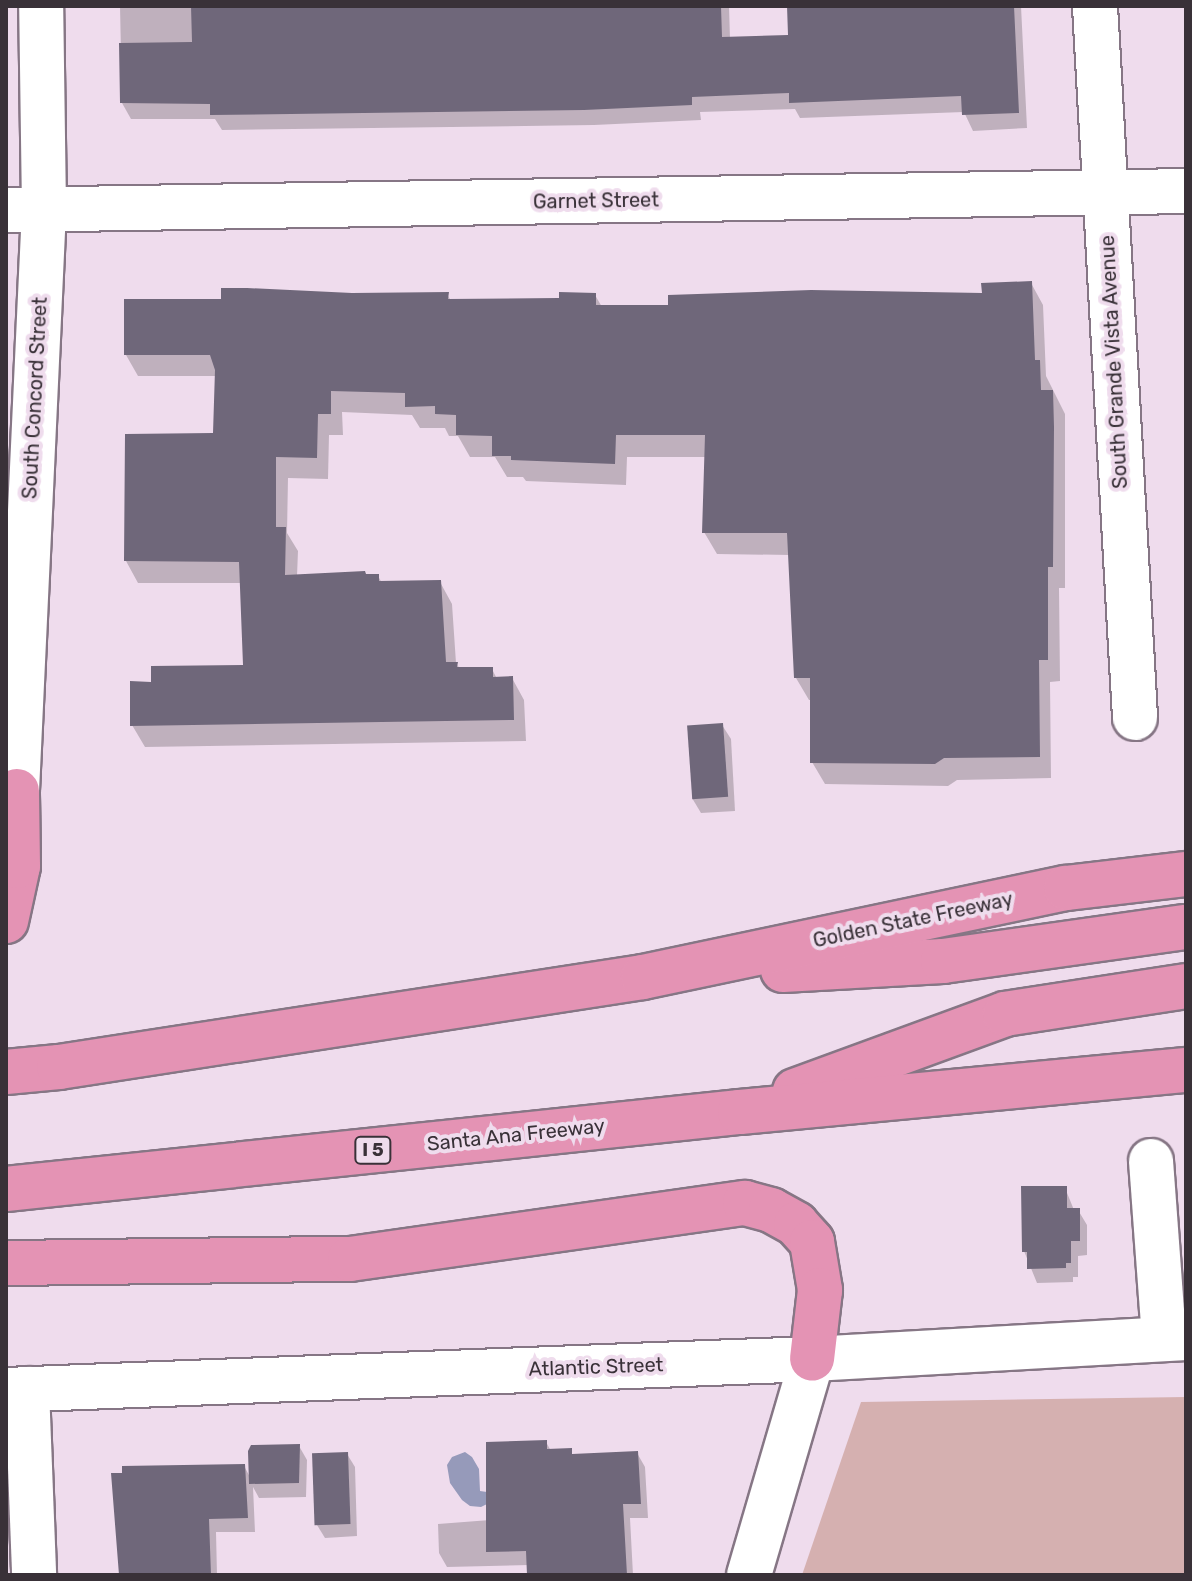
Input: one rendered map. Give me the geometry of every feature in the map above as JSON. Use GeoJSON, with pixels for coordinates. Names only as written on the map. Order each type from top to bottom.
{"type":"FeatureCollection","features":[{"type":"Feature","properties":{"kind":"highway"},"geometry":{"type":"LineString","coordinates":[[6,921],[18,866],[12,791]]}},
{"type":"Feature","properties":{"kind":"highway","name":"Golden State Freeway"},"geometry":{"type":"LineString","coordinates":[[643,977],[1066,888],[1186,874]]}},
{"type":"Feature","properties":{"kind":"highway"},"geometry":{"type":"LineString","coordinates":[[6,1072],[59,1067],[643,977],[943,961],[1186,927]]}},
{"type":"Feature","properties":{"kind":"highway"},"geometry":{"type":"LineString","coordinates":[[740,1112],[1005,1014],[1186,986]]}},
{"type":"Feature","properties":{"kind":"highway","name":"I 5"},"geometry":{"type":"LineString","coordinates":[[740,1112],[1186,1070]]}},
{"type":"Feature","properties":{"kind":"highway","name":"Santa Ana Freeway"},"geometry":{"type":"LineString","coordinates":[[6,1189],[740,1112]]}},
{"type":"Feature","properties":{"kind":"highway"},"geometry":{"type":"LineString","coordinates":[[6,1263],[350,1259],[745,1203],[784,1217],[796,1224],[812,1242],[820,1290],[812,1359]]}},
{"type":"Feature","properties":{"kind":"street","name":"South Concord Street"},"geometry":{"type":"LineString","coordinates":[[12,791],[25,210],[41,6]]}},
{"type":"Feature","properties":{"kind":"street","name":"South Grande Vista Avenue"},"geometry":{"type":"LineString","coordinates":[[1095,6],[1135,718]]}},
{"type":"Feature","properties":{"kind":"street","name":"Garnet Street"},"geometry":{"type":"LineString","coordinates":[[25,210],[1186,191]]}},
{"type":"Feature","properties":{"kind":"street"},"geometry":{"type":"LineString","coordinates":[[1151,1161],[1175,1338]]}},
{"type":"Feature","properties":{"kind":"street","name":"Atlantic Street"},"geometry":{"type":"LineString","coordinates":[[17,1389],[812,1359],[1175,1338]]}},
{"type":"Feature","properties":{"kind":"street"},"geometry":{"type":"LineString","coordinates":[[749,1575],[812,1359]]}},
{"type":"Feature","properties":{"kind":"street"},"geometry":{"type":"LineString","coordinates":[[17,1389],[34,1575]]}},
{"type":"Feature","properties":{"kind":"shaded area"},"geometry":{"type":"Polygon","coordinates":[[[1186,1397],[1186,1575],[802,1575],[861,1402],[1186,1397]]]}},
{"type":"Feature","properties":{"kind":"water"},"geometry":{"type":"Polygon","coordinates":[[[465,1452],[479,1469],[480,1491],[487,1492],[487,1504],[481,1507],[470,1506],[462,1500],[450,1483],[447,1465],[452,1457],[465,1452]]]}},
{"type":"Feature","properties":{"kind":"building"},"geometry":{"type":"Polygon","coordinates":[[[191,6],[721,6],[722,37],[788,35],[787,6],[1014,6],[1019,113],[962,115],[961,96],[789,103],[789,93],[692,97],[692,105],[584,110],[210,115],[210,104],[120,103],[119,43],[192,42],[191,6]]]}},
{"type":"Feature","properties":{"kind":"building"},"geometry":{"type":"Polygon","coordinates":[[[1032,281],[1035,360],[1040,360],[1041,390],[1053,390],[1054,427],[1053,567],[1048,567],[1048,660],[1039,660],[1040,757],[944,758],[935,764],[810,763],[810,678],[794,678],[787,533],[702,533],[705,435],[616,435],[615,464],[511,460],[511,456],[492,456],[492,436],[456,435],[456,415],[435,414],[435,406],[405,407],[405,393],[331,391],[331,414],[318,414],[317,458],[276,457],[276,527],[286,527],[285,575],[365,571],[366,574],[379,574],[379,581],[441,580],[446,662],[458,662],[457,667],[493,667],[493,677],[513,676],[514,720],[130,726],[130,681],[151,682],[151,666],[243,665],[239,562],[124,561],[125,434],[213,433],[215,370],[210,355],[124,355],[124,299],[221,299],[221,288],[247,288],[352,293],[449,292],[448,299],[559,298],[559,292],[596,293],[596,305],[668,305],[668,295],[811,290],[982,293],[981,283],[1032,281]]]}},
{"type":"Feature","properties":{"kind":"building"},"geometry":{"type":"Polygon","coordinates":[[[723,723],[728,797],[692,799],[687,726],[723,723]]]}},
{"type":"Feature","properties":{"kind":"building"},"geometry":{"type":"Polygon","coordinates":[[[1021,1186],[1067,1186],[1067,1208],[1080,1208],[1080,1241],[1071,1241],[1071,1263],[1066,1263],[1066,1268],[1027,1269],[1027,1252],[1022,1252],[1021,1186]]]}},
{"type":"Feature","properties":{"kind":"building"},"geometry":{"type":"Polygon","coordinates":[[[547,1440],[547,1449],[572,1448],[572,1454],[638,1451],[641,1504],[623,1504],[627,1575],[527,1575],[526,1551],[486,1552],[486,1442],[547,1440]]]}},
{"type":"Feature","properties":{"kind":"building"},"geometry":{"type":"Polygon","coordinates":[[[300,1444],[299,1483],[249,1484],[248,1451],[251,1445],[300,1444]]]}},
{"type":"Feature","properties":{"kind":"building"},"geometry":{"type":"Polygon","coordinates":[[[348,1452],[351,1524],[315,1525],[312,1453],[348,1452]]]}},
{"type":"Feature","properties":{"kind":"building"},"geometry":{"type":"Polygon","coordinates":[[[245,1464],[248,1518],[209,1519],[211,1575],[119,1575],[111,1473],[122,1473],[122,1466],[245,1464]]]}}]}
